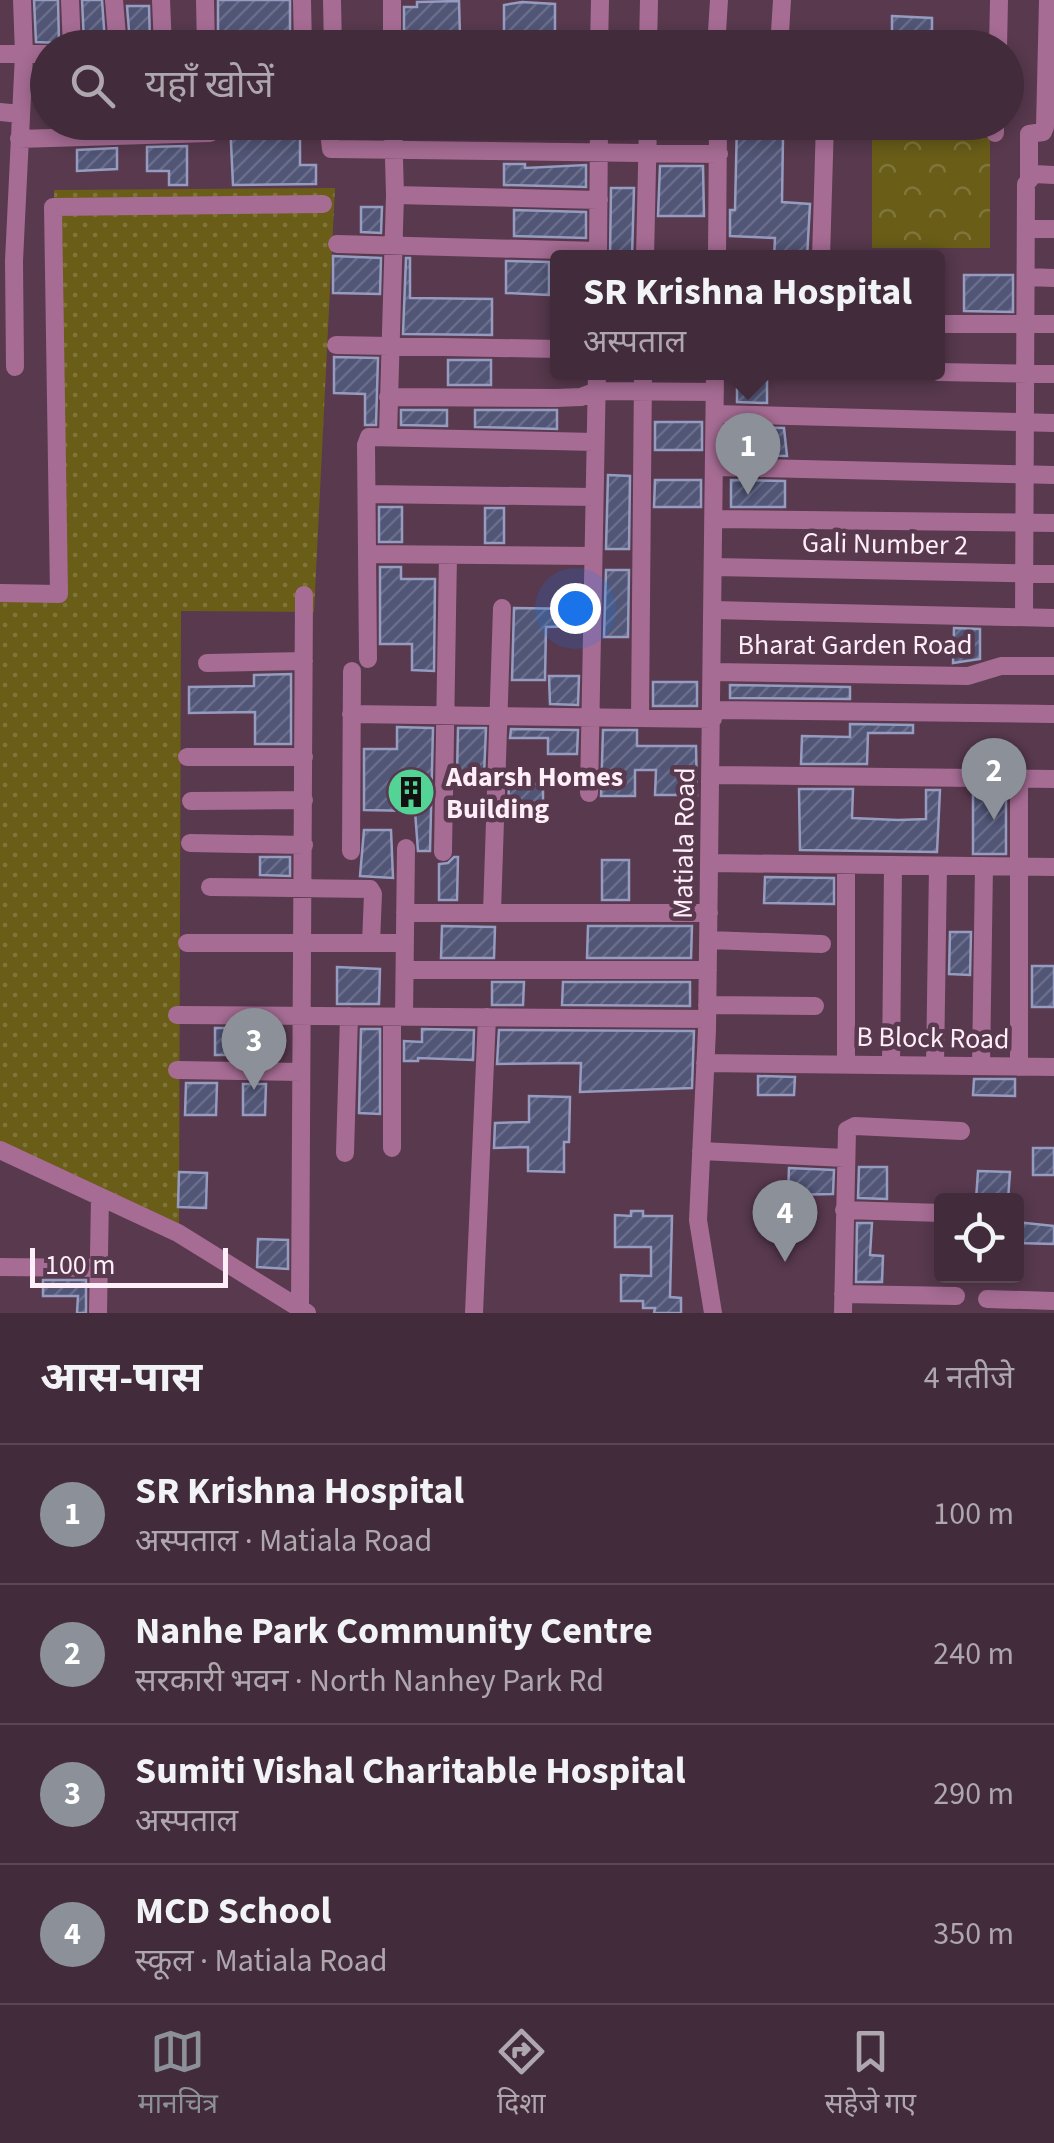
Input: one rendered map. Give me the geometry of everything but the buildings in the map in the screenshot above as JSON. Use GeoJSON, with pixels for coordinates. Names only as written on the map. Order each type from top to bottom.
{"type":"FeatureCollection","features":[{"type":"Feature","properties":{"kind":"street"},"geometry":{"type":"LineString","coordinates":[[10,357],[8,165],[18,139],[24,54],[22,0]]}},
{"type":"Feature","properties":{"kind":"street"},"geometry":{"type":"LineString","coordinates":[[70,0],[71,30]]}},
{"type":"Feature","properties":{"kind":"street"},"geometry":{"type":"LineString","coordinates":[[114,0],[116,30]]}},
{"type":"Feature","properties":{"kind":"street"},"geometry":{"type":"LineString","coordinates":[[161,0],[162,30]]}},
{"type":"Feature","properties":{"kind":"street"},"geometry":{"type":"LineString","coordinates":[[205,0],[206,30]]}},
{"type":"Feature","properties":{"kind":"street"},"geometry":{"type":"LineString","coordinates":[[302,0],[303,30]]}},
{"type":"Feature","properties":{"kind":"street"},"geometry":{"type":"LineString","coordinates":[[332,0],[333,30]]}},
{"type":"Feature","properties":{"kind":"street"},"geometry":{"type":"LineString","coordinates":[[392,0],[392,30]]}},
{"type":"Feature","properties":{"kind":"street"},"geometry":{"type":"LineString","coordinates":[[599,30],[600,0]]}},
{"type":"Feature","properties":{"kind":"street"},"geometry":{"type":"LineString","coordinates":[[648,30],[649,0]]}},
{"type":"Feature","properties":{"kind":"street"},"geometry":{"type":"LineString","coordinates":[[717,30],[719,0]]}},
{"type":"Feature","properties":{"kind":"street"},"geometry":{"type":"LineString","coordinates":[[780,30],[782,0]]}},
{"type":"Feature","properties":{"kind":"street"},"geometry":{"type":"LineString","coordinates":[[998,30],[999,0]]}},
{"type":"Feature","properties":{"kind":"street"},"geometry":{"type":"LineString","coordinates":[[1024,617],[1029,134],[1043,132],[1045,128],[1050,84],[1048,0]]}},
{"type":"Feature","properties":{"kind":"street"},"geometry":{"type":"LineString","coordinates":[[0,54],[30,54]]}},
{"type":"Feature","properties":{"kind":"street"},"geometry":{"type":"LineString","coordinates":[[0,112],[20,114]]}},
{"type":"Feature","properties":{"kind":"street"},"geometry":{"type":"LineString","coordinates":[[18,139],[30,137]]}},
{"type":"Feature","properties":{"kind":"street"},"geometry":{"type":"LineString","coordinates":[[329,140],[330,149],[719,154]]}},
{"type":"Feature","properties":{"kind":"street"},"geometry":{"type":"LineString","coordinates":[[388,435],[393,140]]}},
{"type":"Feature","properties":{"kind":"street"},"geometry":{"type":"LineString","coordinates":[[598,140],[598,250]]}},
{"type":"Feature","properties":{"kind":"street"},"geometry":{"type":"LineString","coordinates":[[645,250],[647,140]]}},
{"type":"Feature","properties":{"kind":"street"},"geometry":{"type":"LineString","coordinates":[[717,250],[719,140]]}},
{"type":"Feature","properties":{"kind":"street"},"geometry":{"type":"LineString","coordinates":[[822,250],[825,140]]}},
{"type":"Feature","properties":{"kind":"street"},"geometry":{"type":"LineString","coordinates":[[1028,178],[1034,174],[1054,175]]}},
{"type":"Feature","properties":{"kind":"street"},"geometry":{"type":"LineString","coordinates":[[395,195],[599,200]]}},
{"type":"Feature","properties":{"kind":"street"},"geometry":{"type":"LineString","coordinates":[[0,592],[58,594],[53,207],[323,204]]}},
{"type":"Feature","properties":{"kind":"street"},"geometry":{"type":"LineString","coordinates":[[1026,229],[1054,229]]}},
{"type":"Feature","properties":{"kind":"street"},"geometry":{"type":"LineString","coordinates":[[337,244],[550,252]]}},
{"type":"Feature","properties":{"kind":"street"},"geometry":{"type":"LineString","coordinates":[[1027,277],[1054,278]]}},
{"type":"Feature","properties":{"kind":"street"},"geometry":{"type":"LineString","coordinates":[[945,324],[1054,324]]}},
{"type":"Feature","properties":{"kind":"street"},"geometry":{"type":"LineString","coordinates":[[336,345],[550,349]]}},
{"type":"Feature","properties":{"kind":"street"},"geometry":{"type":"LineString","coordinates":[[945,372],[1054,374]]}},
{"type":"Feature","properties":{"kind":"street","name":"Matiala Road"},"geometry":{"type":"LineString","coordinates":[[713,1313],[698,1233],[708,970],[716,380]]}},
{"type":"Feature","properties":{"kind":"street"},"geometry":{"type":"LineString","coordinates":[[388,397],[556,398],[581,396],[597,382],[643,382],[715,392]]}},
{"type":"Feature","properties":{"kind":"street"},"geometry":{"type":"LineString","coordinates":[[589,794],[597,382]]}},
{"type":"Feature","properties":{"kind":"street"},"geometry":{"type":"LineString","coordinates":[[640,718],[643,382]]}},
{"type":"Feature","properties":{"kind":"street"},"geometry":{"type":"LineString","coordinates":[[715,414],[1054,422]]}},
{"type":"Feature","properties":{"kind":"street"},"geometry":{"type":"LineString","coordinates":[[368,658],[366,446],[372,435],[595,442]]}},
{"type":"Feature","properties":{"kind":"street"},"geometry":{"type":"LineString","coordinates":[[714,466],[1054,476]]}},
{"type":"Feature","properties":{"kind":"street"},"geometry":{"type":"LineString","coordinates":[[367,494],[594,496]]}},
{"type":"Feature","properties":{"kind":"street"},"geometry":{"type":"LineString","coordinates":[[714,519],[1054,524]]}},
{"type":"Feature","properties":{"kind":"street"},"geometry":{"type":"LineString","coordinates":[[368,554],[592,556]]}},
{"type":"Feature","properties":{"kind":"street"},"geometry":{"type":"LineString","coordinates":[[443,852],[448,554]]}},
{"type":"Feature","properties":{"kind":"street","name":"Gali Number 2"},"geometry":{"type":"LineString","coordinates":[[714,566],[1054,574]]}},
{"type":"Feature","properties":{"kind":"street"},"geometry":{"type":"LineString","coordinates":[[304,595],[300,1016],[304,1311]]}},
{"type":"Feature","properties":{"kind":"street"},"geometry":{"type":"LineString","coordinates":[[492,912],[502,608]]}},
{"type":"Feature","properties":{"kind":"street"},"geometry":{"type":"LineString","coordinates":[[714,610],[1054,618]]}},
{"type":"Feature","properties":{"kind":"street"},"geometry":{"type":"LineString","coordinates":[[206,663],[304,661]]}},
{"type":"Feature","properties":{"kind":"street","name":"Bharat Garden Road"},"geometry":{"type":"LineString","coordinates":[[714,672],[972,676],[996,667],[1054,666]]}},
{"type":"Feature","properties":{"kind":"street"},"geometry":{"type":"LineString","coordinates":[[351,851],[352,671]]}},
{"type":"Feature","properties":{"kind":"street"},"geometry":{"type":"LineString","coordinates":[[351,714],[640,718],[713,714],[1054,714]]}},
{"type":"Feature","properties":{"kind":"street"},"geometry":{"type":"LineString","coordinates":[[188,757],[304,757]]}},
{"type":"Feature","properties":{"kind":"street"},"geometry":{"type":"LineString","coordinates":[[712,775],[1054,778]]}},
{"type":"Feature","properties":{"kind":"street"},"geometry":{"type":"LineString","coordinates":[[1020,778],[1020,1066]]}},
{"type":"Feature","properties":{"kind":"street"},"geometry":{"type":"LineString","coordinates":[[191,801],[304,800]]}},
{"type":"Feature","properties":{"kind":"street"},"geometry":{"type":"LineString","coordinates":[[190,844],[304,845]]}},
{"type":"Feature","properties":{"kind":"street"},"geometry":{"type":"LineString","coordinates":[[392,1148],[398,1016],[405,970],[406,848]]}},
{"type":"Feature","properties":{"kind":"street"},"geometry":{"type":"LineString","coordinates":[[710,864],[1054,867]]}},
{"type":"Feature","properties":{"kind":"street"},"geometry":{"type":"LineString","coordinates":[[846,865],[846,1064]]}},
{"type":"Feature","properties":{"kind":"street"},"geometry":{"type":"LineString","coordinates":[[891,1065],[893,866]]}},
{"type":"Feature","properties":{"kind":"street"},"geometry":{"type":"LineString","coordinates":[[934,1066],[938,866]]}},
{"type":"Feature","properties":{"kind":"street"},"geometry":{"type":"LineString","coordinates":[[981,1066],[984,866]]}},
{"type":"Feature","properties":{"kind":"street"},"geometry":{"type":"LineString","coordinates":[[210,887],[370,889],[371,943]]}},
{"type":"Feature","properties":{"kind":"street"},"geometry":{"type":"LineString","coordinates":[[405,913],[709,913]]}},
{"type":"Feature","properties":{"kind":"street"},"geometry":{"type":"LineString","coordinates":[[708,940],[822,944]]}},
{"type":"Feature","properties":{"kind":"street"},"geometry":{"type":"LineString","coordinates":[[186,943],[404,943]]}},
{"type":"Feature","properties":{"kind":"street"},"geometry":{"type":"LineString","coordinates":[[405,970],[708,970]]}},
{"type":"Feature","properties":{"kind":"street"},"geometry":{"type":"LineString","coordinates":[[178,1015],[487,1017],[815,1006]]}},
{"type":"Feature","properties":{"kind":"street"},"geometry":{"type":"LineString","coordinates":[[344,1154],[349,1016]]}},
{"type":"Feature","properties":{"kind":"street"},"geometry":{"type":"LineString","coordinates":[[474,1313],[487,1017]]}},
{"type":"Feature","properties":{"kind":"street","name":"B Block Road"},"geometry":{"type":"LineString","coordinates":[[706,1063],[1054,1067]]}},
{"type":"Feature","properties":{"kind":"street"},"geometry":{"type":"LineString","coordinates":[[177,1070],[301,1072]]}},
{"type":"Feature","properties":{"kind":"street"},"geometry":{"type":"LineString","coordinates":[[956,1296],[843,1304],[845,1158],[847,1130],[855,1126],[961,1131]]}},
{"type":"Feature","properties":{"kind":"street"},"geometry":{"type":"LineString","coordinates":[[0,1150],[178,1233],[304,1311]]}},
{"type":"Feature","properties":{"kind":"street"},"geometry":{"type":"LineString","coordinates":[[701,1151],[845,1158]]}},
{"type":"Feature","properties":{"kind":"street"},"geometry":{"type":"LineString","coordinates":[[98,1313],[100,1197]]}},
{"type":"Feature","properties":{"kind":"street"},"geometry":{"type":"LineString","coordinates":[[844,1210],[934,1213]]}},
{"type":"Feature","properties":{"kind":"street"},"geometry":{"type":"LineString","coordinates":[[0,1267],[99,1268]]}},
{"type":"Feature","properties":{"kind":"street"},"geometry":{"type":"LineString","coordinates":[[987,1299],[1054,1302]]}},
{"type":"Feature","properties":{"kind":"green space"},"geometry":{"type":"Polygon","coordinates":[[[872,140],[990,140],[990,248],[872,248],[872,140]]]}},
{"type":"Feature","properties":{"kind":"green space"},"geometry":{"type":"Polygon","coordinates":[[[335,188],[314,612],[181,611],[179,1229],[0,1143],[0,586],[60,585],[54,190],[335,188]]]}},
{"type":"Feature","properties":{"kind":"place","name":"SR Krishna Hospital"},"geometry":{"type":"Point","coordinates":[748,495]}},
{"type":"Feature","properties":{"kind":"place","name":"Adarsh Homes Building"},"geometry":{"type":"Point","coordinates":[411,792]}},
{"type":"Feature","properties":{"kind":"place","name":"Nanhe Park Community Centre"},"geometry":{"type":"Point","coordinates":[994,820]}},
{"type":"Feature","properties":{"kind":"place","name":"Sumiti Vishal Charitable Hospital"},"geometry":{"type":"Point","coordinates":[254,1090]}},
{"type":"Feature","properties":{"kind":"place","name":"MCD School"},"geometry":{"type":"Point","coordinates":[785,1262]}}]}
